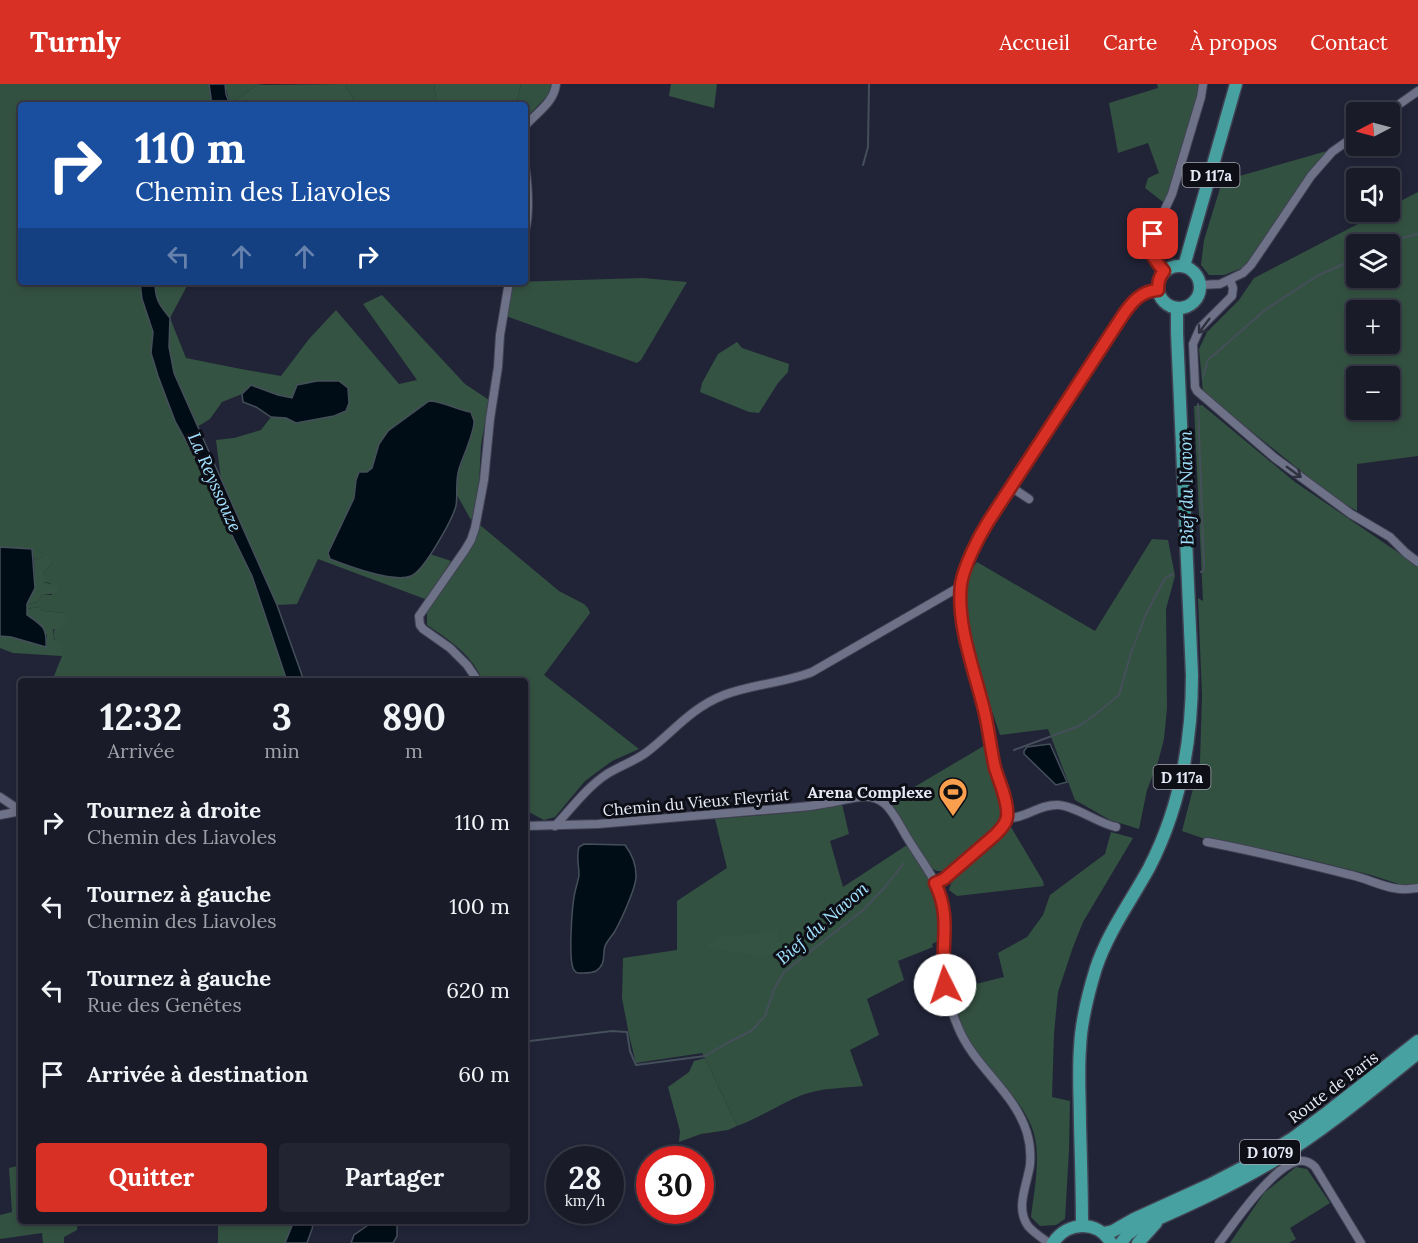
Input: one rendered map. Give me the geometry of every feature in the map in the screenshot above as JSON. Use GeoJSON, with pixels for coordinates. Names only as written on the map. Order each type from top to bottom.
{"type":"FeatureCollection","features":[{"type":"Feature","properties":{"kind":"main road","name":"D 117a"},"geometry":{"type":"LineString","coordinates":[[1184,266],[1236,84]]}},
{"type":"Feature","properties":{"kind":"main road"},"geometry":{"type":"LineString","coordinates":[[1184,266],[1195,273],[1200,285],[1199,293],[1191,304],[1177,308],[1170,306],[1160,297],[1158,283],[1164,271],[1170,267],[1184,266]]}},
{"type":"Feature","properties":{"kind":"main road","name":"D 117a"},"geometry":{"type":"LineString","coordinates":[[1082,1226],[1080,1046],[1086,1004],[1104,950],[1149,867],[1170,818],[1183,773],[1190,726],[1192,675],[1177,308]]}},
{"type":"Feature","properties":{"kind":"main road","name":"Route de Paris"},"geometry":{"type":"LineString","coordinates":[[1107,1238],[1113,1231],[1134,1219],[1211,1184],[1293,1138],[1418,1041]]}},
{"type":"Feature","properties":{"kind":"main road","name":"Route de Paris"},"geometry":{"type":"LineString","coordinates":[[1121,1243],[1136,1229],[1215,1193],[1275,1160],[1340,1115],[1418,1053]]}},
{"type":"Feature","properties":{"kind":"main road"},"geometry":{"type":"LineString","coordinates":[[1138,1243],[1164,1216]]}},
{"type":"Feature","properties":{"kind":"main road"},"geometry":{"type":"LineString","coordinates":[[1051,1243],[1066,1230],[1082,1226],[1095,1228],[1107,1238]]}},
{"type":"Feature","properties":{"kind":"street"},"geometry":{"type":"LineString","coordinates":[[528,123],[550,101],[556,84]]}},
{"type":"Feature","properties":{"kind":"street"},"geometry":{"type":"LineString","coordinates":[[1164,271],[1153,258],[1150,242],[1172,194],[1203,84]]}},
{"type":"Feature","properties":{"kind":"street"},"geometry":{"type":"LineString","coordinates":[[1400,104],[1418,91]]}},
{"type":"Feature","properties":{"kind":"street"},"geometry":{"type":"LineString","coordinates":[[1200,285],[1220,284],[1243,273],[1251,265],[1311,176],[1332,152],[1346,142]]}},
{"type":"Feature","properties":{"kind":"street"},"geometry":{"type":"LineString","coordinates":[[1230,280],[1233,288],[1232,296],[1200,328],[1193,344],[1194,380],[1197,392],[1275,458],[1351,514],[1390,537],[1418,562]]}},
{"type":"Feature","properties":{"kind":"street"},"geometry":{"type":"LineString","coordinates":[[476,678],[450,648],[423,629],[419,616],[465,550],[475,528],[484,480],[500,335],[508,285]]}},
{"type":"Feature","properties":{"kind":"street"},"geometry":{"type":"LineString","coordinates":[[935,883],[944,879],[995,835],[1007,818],[964,630],[961,586],[966,569],[980,536],[1130,304],[1142,294],[1158,290]]}},
{"type":"Feature","properties":{"kind":"street"},"geometry":{"type":"LineString","coordinates":[[1011,488],[1029,499]]}},
{"type":"Feature","properties":{"kind":"street"},"geometry":{"type":"LineString","coordinates":[[555,826],[607,775],[648,751],[688,715],[703,706],[724,695],[794,679],[812,672],[961,586]]}},
{"type":"Feature","properties":{"kind":"street","name":"Chemin du Vieux Fleyriat"},"geometry":{"type":"LineString","coordinates":[[528,826],[607,823],[814,806],[860,796],[868,796],[888,806],[935,883],[943,902],[945,911],[943,973],[954,1017],[965,1042],[1017,1110],[1024,1124],[1028,1135],[1030,1155],[1022,1199],[1023,1218],[1032,1230],[1051,1243]]}},
{"type":"Feature","properties":{"kind":"street"},"geometry":{"type":"LineString","coordinates":[[0,797],[18,809]]}},
{"type":"Feature","properties":{"kind":"street"},"geometry":{"type":"LineString","coordinates":[[1007,818],[1056,805],[1073,809],[1116,827]]}},
{"type":"Feature","properties":{"kind":"street"},"geometry":{"type":"LineString","coordinates":[[0,815],[18,812]]}},
{"type":"Feature","properties":{"kind":"street"},"geometry":{"type":"LineString","coordinates":[[1207,842],[1258,851],[1401,890],[1418,888]]}},
{"type":"Feature","properties":{"kind":"street"},"geometry":{"type":"LineString","coordinates":[[1219,1243],[1268,1182],[1293,1163],[1305,1161],[1315,1167],[1361,1243]]}},
{"type":"Feature","properties":{"kind":"green space"},"geometry":{"type":"Polygon","coordinates":[[[0,84],[209,84],[212,102],[18,102],[18,285],[140,285],[142,299],[153,332],[151,353],[158,376],[175,421],[212,488],[252,576],[286,678],[53,678],[62,656],[54,634],[65,613],[43,611],[38,607],[27,609],[27,604],[37,602],[42,595],[52,595],[50,583],[43,582],[43,573],[52,563],[43,557],[34,560],[32,549],[0,547],[0,84]]]}},
{"type":"Feature","properties":{"kind":"green space"},"geometry":{"type":"Polygon","coordinates":[[[225,84],[266,84],[257,85],[230,102],[225,84]]]}},
{"type":"Feature","properties":{"kind":"green space"},"geometry":{"type":"Polygon","coordinates":[[[345,84],[434,84],[437,102],[355,102],[345,84]]]}},
{"type":"Feature","properties":{"kind":"green space"},"geometry":{"type":"Polygon","coordinates":[[[345,84],[355,102],[233,102],[257,85],[345,84]]]}},
{"type":"Feature","properties":{"kind":"green space"},"geometry":{"type":"Polygon","coordinates":[[[434,84],[521,84],[517,102],[437,102],[434,84]]]}},
{"type":"Feature","properties":{"kind":"green space"},"geometry":{"type":"Polygon","coordinates":[[[521,84],[551,84],[550,93],[528,116],[528,102],[517,102],[521,84]]]}},
{"type":"Feature","properties":{"kind":"green space"},"geometry":{"type":"Polygon","coordinates":[[[671,84],[717,84],[714,108],[669,96],[671,84]]]}},
{"type":"Feature","properties":{"kind":"green space"},"geometry":{"type":"Polygon","coordinates":[[[1157,84],[1200,84],[1170,191],[1163,202],[1145,188],[1148,178],[1159,173],[1148,143],[1118,153],[1109,103],[1158,88],[1157,84]]]}},
{"type":"Feature","properties":{"kind":"green space"},"geometry":{"type":"Polygon","coordinates":[[[1327,151],[1300,186],[1254,255],[1242,268],[1224,275],[1209,275],[1201,265],[1204,240],[1226,169],[1236,177],[1327,151]]]}},
{"type":"Feature","properties":{"kind":"green space"},"geometry":{"type":"Polygon","coordinates":[[[1418,192],[1418,456],[1357,464],[1357,511],[1333,497],[1203,392],[1199,349],[1207,332],[1239,300],[1254,278],[1362,222],[1400,222],[1400,201],[1418,192]]]}},
{"type":"Feature","properties":{"kind":"green space"},"geometry":{"type":"Polygon","coordinates":[[[643,278],[687,282],[641,360],[637,363],[506,316],[512,285],[528,285],[528,282],[643,278]]]}},
{"type":"Feature","properties":{"kind":"green space"},"geometry":{"type":"Polygon","coordinates":[[[155,285],[187,285],[170,318],[158,302],[155,285]]]}},
{"type":"Feature","properties":{"kind":"green space"},"geometry":{"type":"Polygon","coordinates":[[[382,295],[465,384],[489,400],[481,445],[478,503],[471,520],[457,495],[457,483],[474,421],[471,412],[440,402],[429,401],[388,431],[372,468],[367,472],[359,472],[357,477],[351,508],[424,564],[430,554],[451,561],[425,599],[318,559],[297,604],[277,605],[221,479],[216,440],[234,438],[261,430],[271,417],[286,418],[297,423],[292,398],[251,385],[242,394],[222,402],[210,419],[197,427],[174,373],[169,347],[170,318],[186,358],[281,376],[309,339],[336,310],[399,384],[417,380],[363,304],[382,295]]]}},
{"type":"Feature","properties":{"kind":"green space"},"geometry":{"type":"Polygon","coordinates":[[[737,342],[742,348],[789,364],[788,372],[778,383],[759,413],[749,412],[700,392],[702,383],[718,354],[737,342]]]}},
{"type":"Feature","properties":{"kind":"green space"},"geometry":{"type":"Polygon","coordinates":[[[1202,405],[1295,482],[1418,566],[1418,885],[1405,886],[1283,853],[1205,839],[1182,831],[1200,762],[1202,695],[1198,598],[1203,601],[1194,406],[1202,405]]]}},
{"type":"Feature","properties":{"kind":"green space"},"geometry":{"type":"Polygon","coordinates":[[[480,525],[559,591],[588,608],[590,613],[544,675],[639,749],[612,761],[585,781],[555,817],[544,820],[528,812],[528,678],[482,678],[466,656],[427,625],[427,611],[470,548],[480,525]]]}},
{"type":"Feature","properties":{"kind":"green space"},"geometry":{"type":"Polygon","coordinates":[[[1152,539],[1168,540],[1175,576],[1166,609],[1167,708],[1164,739],[1147,790],[1139,829],[1110,820],[1075,800],[1048,729],[1000,735],[983,684],[963,593],[967,575],[977,562],[1095,631],[1152,539]]]}},
{"type":"Feature","properties":{"kind":"green space"},"geometry":{"type":"Polygon","coordinates":[[[48,555],[52,563],[43,573],[43,582],[58,586],[59,593],[42,595],[37,602],[27,604],[35,588],[34,560],[48,555]]]}},
{"type":"Feature","properties":{"kind":"green space"},"geometry":{"type":"Polygon","coordinates":[[[38,607],[43,611],[65,613],[69,620],[59,629],[53,629],[54,640],[60,642],[62,656],[13,653],[0,648],[0,636],[46,647],[47,635],[27,615],[27,609],[38,607]]]}},
{"type":"Feature","properties":{"kind":"green space","name":"Arena Complexe"},"geometry":{"type":"Polygon","coordinates":[[[987,744],[1002,812],[1044,886],[957,896],[949,890],[953,877],[946,871],[931,868],[889,802],[987,744]]]}},
{"type":"Feature","properties":{"kind":"green space"},"geometry":{"type":"Polygon","coordinates":[[[842,804],[849,834],[830,841],[843,887],[907,845],[927,876],[939,901],[942,939],[932,944],[933,947],[898,961],[904,980],[867,999],[879,1035],[850,1050],[863,1086],[809,1093],[737,1126],[702,1053],[636,1063],[622,998],[623,958],[677,950],[677,901],[727,868],[715,819],[800,812],[842,804]]]}},
{"type":"Feature","properties":{"kind":"green space"},"geometry":{"type":"Polygon","coordinates":[[[1111,832],[1133,838],[1083,922],[1058,992],[1052,1097],[1070,1101],[1065,1219],[1056,1225],[1040,1226],[1031,1217],[1037,1158],[1031,1126],[1010,1092],[970,1043],[960,1021],[951,990],[1004,977],[998,953],[1027,937],[1043,915],[1050,895],[1105,854],[1111,832]]]}},
{"type":"Feature","properties":{"kind":"green space"},"geometry":{"type":"Polygon","coordinates":[[[778,931],[781,954],[756,956],[705,947],[718,937],[778,931]]]}},
{"type":"Feature","properties":{"kind":"green space"},"geometry":{"type":"Polygon","coordinates":[[[705,1058],[737,1126],[728,1130],[701,1134],[679,1142],[680,1131],[668,1087],[689,1072],[694,1061],[705,1058]]]}},
{"type":"Feature","properties":{"kind":"green space"},"geometry":{"type":"Polygon","coordinates":[[[18,1166],[18,1224],[78,1224],[77,1230],[64,1237],[64,1243],[43,1243],[42,1233],[0,1239],[0,1215],[12,1212],[9,1168],[18,1166]]]}},
{"type":"Feature","properties":{"kind":"green space"},"geometry":{"type":"Polygon","coordinates":[[[1296,1167],[1307,1169],[1330,1203],[1290,1228],[1296,1239],[1289,1243],[1230,1243],[1264,1193],[1296,1167]]]}},
{"type":"Feature","properties":{"kind":"green space"},"geometry":{"type":"Polygon","coordinates":[[[218,1224],[293,1224],[285,1243],[218,1243],[218,1224]]]}},
{"type":"Feature","properties":{"kind":"water"},"geometry":{"type":"Polygon","coordinates":[[[209,84],[225,84],[229,102],[212,102],[209,84]]]}},
{"type":"Feature","properties":{"kind":"water","name":"La Reyssouze"},"geometry":{"type":"Polygon","coordinates":[[[140,285],[155,285],[158,302],[170,318],[169,347],[174,373],[277,605],[303,678],[286,678],[252,576],[212,488],[175,421],[151,353],[153,332],[142,299],[140,285]]]}},
{"type":"Feature","properties":{"kind":"water"},"geometry":{"type":"Polygon","coordinates":[[[317,381],[339,381],[348,388],[349,403],[346,411],[334,416],[296,423],[286,418],[271,417],[243,402],[242,394],[251,385],[292,398],[297,385],[317,381]]]}},
{"type":"Feature","properties":{"kind":"water"},"geometry":{"type":"Polygon","coordinates":[[[429,401],[440,402],[471,412],[474,421],[458,474],[456,506],[437,544],[417,572],[403,578],[370,573],[330,559],[328,553],[354,498],[359,472],[367,472],[372,468],[379,444],[388,431],[429,401]]]}},
{"type":"Feature","properties":{"kind":"water"},"geometry":{"type":"Polygon","coordinates":[[[0,547],[32,549],[35,588],[27,604],[27,615],[45,631],[46,647],[0,636],[0,547]]]}},
{"type":"Feature","properties":{"kind":"water"},"geometry":{"type":"Polygon","coordinates":[[[1050,744],[1067,782],[1056,785],[1024,754],[1027,747],[1050,744]]]}},
{"type":"Feature","properties":{"kind":"water"},"geometry":{"type":"Polygon","coordinates":[[[584,844],[625,845],[633,859],[636,880],[625,911],[605,946],[602,965],[594,972],[579,973],[572,965],[571,935],[574,897],[579,875],[578,851],[579,847],[584,844]]]}},
{"type":"Feature","properties":{"kind":"water"},"geometry":{"type":"Polygon","coordinates":[[[293,1224],[313,1224],[307,1243],[285,1243],[293,1224]]]}},
{"type":"Feature","properties":{"kind":"water"},"geometry":{"type":"Polygon","coordinates":[[[370,1224],[397,1224],[397,1236],[393,1243],[351,1243],[354,1235],[370,1224]]]}},
{"type":"Feature","properties":{"kind":"waterway"},"geometry":{"type":"LineString","coordinates":[[863,165],[868,147],[869,84]]}},
{"type":"Feature","properties":{"kind":"waterway","name":"Bief du Navon"},"geometry":{"type":"LineString","coordinates":[[1400,238],[1418,234]]}},
{"type":"Feature","properties":{"kind":"waterway","name":"Bief du Navon"},"geometry":{"type":"LineString","coordinates":[[1203,377],[1208,360],[1265,310],[1317,276],[1346,263]]}},
{"type":"Feature","properties":{"kind":"waterway","name":"Bief du Navon"},"geometry":{"type":"LineString","coordinates":[[1198,404],[1204,568],[1201,572]]}},
{"type":"Feature","properties":{"kind":"waterway","name":"Bief du Navon"},"geometry":{"type":"LineString","coordinates":[[1014,750],[1079,726],[1119,695],[1131,653],[1146,614],[1165,578],[1173,574]]}},
{"type":"Feature","properties":{"kind":"waterway","name":"Bief du Navon"},"geometry":{"type":"LineString","coordinates":[[528,1042],[612,1031],[627,1032],[630,1051],[636,1065],[705,1056],[751,1031],[765,1016],[774,989],[784,972],[862,911],[904,863]]}},
{"type":"Feature","properties":{"kind":"place","name":"Arena Complexe"},"geometry":{"type":"Point","coordinates":[953,818]}},
{"type":"Feature","properties":{"kind":"route"},"geometry":{"type":"LineString","coordinates":[[945,985],[943,973],[945,911],[935,883],[944,879],[995,835],[1007,818],[964,630],[962,580],[988,522],[1130,304],[1142,294],[1158,290],[1158,283],[1164,271],[1151,253],[1150,242],[1153,234]]}}]}
